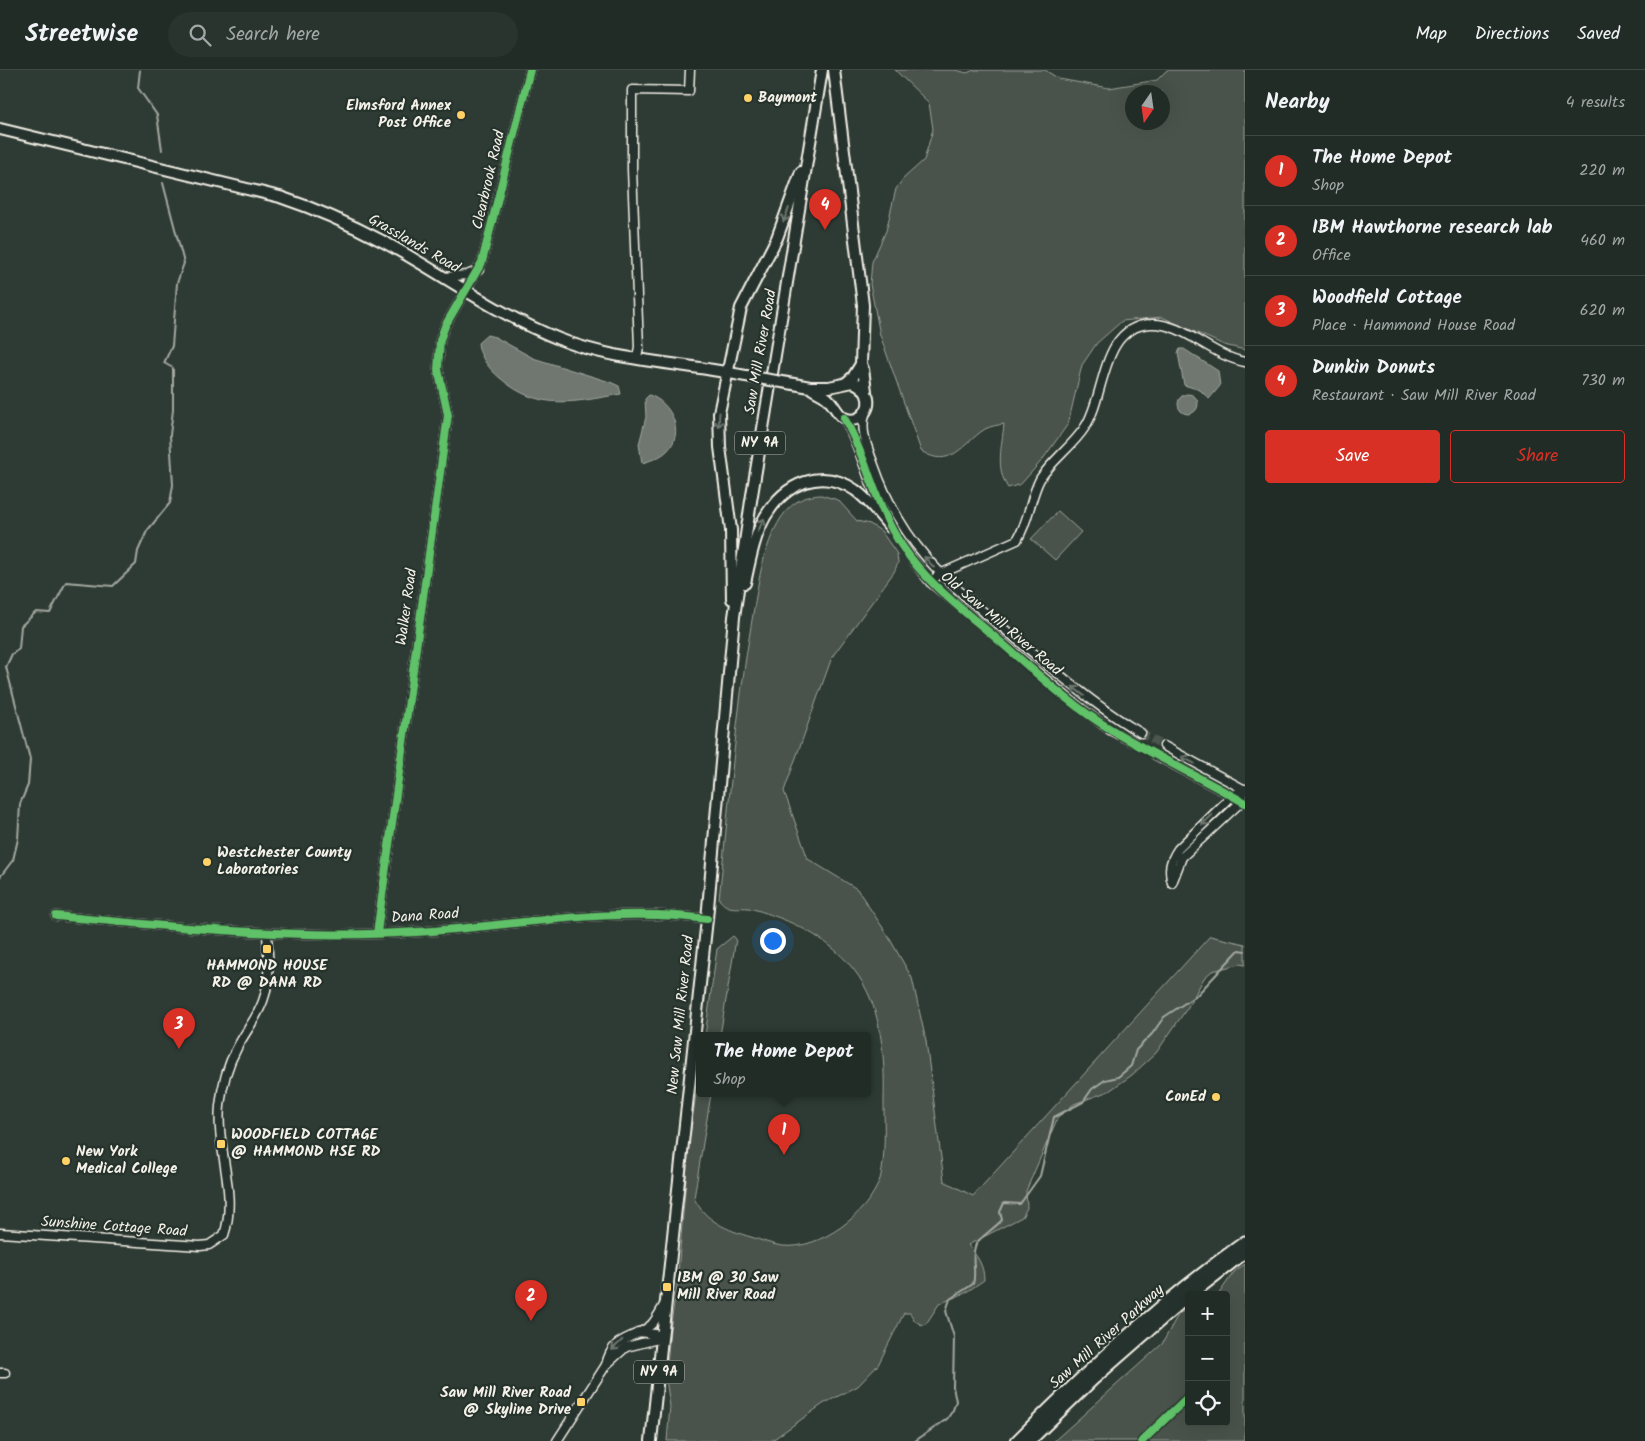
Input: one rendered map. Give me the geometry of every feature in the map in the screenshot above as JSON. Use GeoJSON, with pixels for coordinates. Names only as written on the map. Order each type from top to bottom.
{"type":"FeatureCollection","features":[{"type":"Feature","properties":{"kind":"highway","name":"Saw Mill River Parkway"},"geometry":{"type":"LineString","coordinates":[[1017,1441],[1137,1329],[1245,1241]]}},
{"type":"Feature","properties":{"kind":"highway","name":"Saw Mill River Parkway"},"geometry":{"type":"LineString","coordinates":[[1194,1291],[1245,1252]]}},
{"type":"Feature","properties":{"kind":"highway","name":"Saw Mill River Parkway"},"geometry":{"type":"LineString","coordinates":[[1029,1441],[1111,1363],[1185,1298]]}},
{"type":"Feature","properties":{"kind":"main road","name":"Saw Mill River Road"},"geometry":{"type":"LineString","coordinates":[[732,640],[751,500],[822,70]]}},
{"type":"Feature","properties":{"kind":"main road"},"geometry":{"type":"LineString","coordinates":[[832,404],[832,397],[842,383],[853,377],[860,364],[863,329],[861,279],[834,70]]}},
{"type":"Feature","properties":{"kind":"main road"},"geometry":{"type":"LineString","coordinates":[[819,89],[834,95],[838,100]]}},
{"type":"Feature","properties":{"kind":"main road"},"geometry":{"type":"LineString","coordinates":[[732,640],[731,530],[718,430],[719,413],[741,308],[786,217],[815,118]]}},
{"type":"Feature","properties":{"kind":"main road","name":"Grasslands Road"},"geometry":{"type":"LineString","coordinates":[[0,129],[280,197],[314,208],[385,243],[498,311],[561,340],[607,353],[810,387]]}},
{"type":"Feature","properties":{"kind":"main road","name":"Old Saw Mill River Road"},"geometry":{"type":"LineString","coordinates":[[860,364],[864,369],[866,391],[869,400],[865,414]]}},
{"type":"Feature","properties":{"kind":"main road"},"geometry":{"type":"LineString","coordinates":[[810,387],[842,383],[858,384],[866,391]]}},
{"type":"Feature","properties":{"kind":"main road","name":"Old Saw Mill River Road"},"geometry":{"type":"LineString","coordinates":[[810,387],[827,398],[836,412],[844,418]]}},
{"type":"Feature","properties":{"kind":"main road"},"geometry":{"type":"LineString","coordinates":[[844,418],[857,419],[865,414]]}},
{"type":"Feature","properties":{"kind":"main road"},"geometry":{"type":"LineString","coordinates":[[732,640],[752,550],[758,532],[775,503],[787,491],[799,483],[812,479],[827,479],[841,483],[869,502],[890,526]]}},
{"type":"Feature","properties":{"kind":"main road","name":"New Saw Mill River Road"},"geometry":{"type":"LineString","coordinates":[[666,1303],[707,919],[732,640]]}},
{"type":"Feature","properties":{"kind":"main road","name":"NY 9A"},"geometry":{"type":"LineString","coordinates":[[652,1441],[666,1303]]}},
{"type":"Feature","properties":{"kind":"street","name":"Clearbrook Road"},"geometry":{"type":"LineString","coordinates":[[466,293],[488,245],[530,70]]}},
{"type":"Feature","properties":{"kind":"street"},"geometry":{"type":"LineString","coordinates":[[637,358],[639,348],[632,169],[632,90],[690,92],[690,70]]}},
{"type":"Feature","properties":{"kind":"street"},"geometry":{"type":"LineString","coordinates":[[441,277],[456,277],[478,270]]}},
{"type":"Feature","properties":{"kind":"street","name":"Walker Road"},"geometry":{"type":"LineString","coordinates":[[377,933],[448,415],[437,355],[445,326],[466,293]]}},
{"type":"Feature","properties":{"kind":"street"},"geometry":{"type":"LineString","coordinates":[[930,582],[940,574],[1017,540],[1024,526],[1040,480],[1085,427],[1112,351],[1125,334],[1149,324],[1164,325],[1178,330],[1212,350],[1245,362]]}},
{"type":"Feature","properties":{"kind":"street","name":"Old Saw Mill River Road"},"geometry":{"type":"LineString","coordinates":[[865,414],[864,438],[886,497],[909,537],[940,574],[1079,692],[1141,733]]}},
{"type":"Feature","properties":{"kind":"street","name":"Old Saw Mill River Road"},"geometry":{"type":"LineString","coordinates":[[844,418],[860,451],[874,492],[890,526],[912,561],[930,582],[1074,703],[1110,730],[1133,742]]}},
{"type":"Feature","properties":{"kind":"street"},"geometry":{"type":"LineString","coordinates":[[1164,746],[1245,789]]}},
{"type":"Feature","properties":{"kind":"street"},"geometry":{"type":"LineString","coordinates":[[1155,755],[1244,802]]}},
{"type":"Feature","properties":{"kind":"street"},"geometry":{"type":"LineString","coordinates":[[1245,789],[1244,802],[1182,857],[1172,883],[1169,870],[1171,859],[1178,849],[1232,796],[1245,789]]}},
{"type":"Feature","properties":{"kind":"street","name":"Dana Road"},"geometry":{"type":"LineString","coordinates":[[56,916],[267,933],[334,936],[417,932],[628,914],[707,919]]}},
{"type":"Feature","properties":{"kind":"street","name":"Sunshine Cottage Road"},"geometry":{"type":"LineString","coordinates":[[0,1235],[200,1246],[210,1245],[224,1235],[228,1218],[228,1200],[219,1125],[222,1093],[229,1064],[256,1015],[266,989],[268,966],[267,933]]}},
{"type":"Feature","properties":{"kind":"street"},"geometry":{"type":"LineString","coordinates":[[606,1365],[609,1352],[619,1341],[650,1326],[666,1303]]}},
{"type":"Feature","properties":{"kind":"street"},"geometry":{"type":"LineString","coordinates":[[637,1332],[655,1334],[662,1338]]}},
{"type":"Feature","properties":{"kind":"street"},"geometry":{"type":"LineString","coordinates":[[557,1441],[606,1365],[626,1348],[662,1338]]}},
{"type":"Feature","properties":{"kind":"shaded area"},"geometry":{"type":"Polygon","coordinates":[[[895,70],[955,70],[967,73],[974,70],[1045,70],[1059,79],[1109,88],[1125,85],[1125,130],[1170,130],[1170,85],[1127,85],[1157,80],[1167,70],[1245,70],[1245,350],[1224,345],[1162,317],[1122,321],[1097,343],[1082,365],[1068,424],[1043,459],[1021,484],[1008,488],[1002,473],[1000,457],[1004,424],[985,429],[963,448],[948,456],[940,458],[921,451],[880,335],[870,284],[872,262],[886,231],[896,189],[903,179],[924,160],[933,129],[929,103],[895,70]]]}},
{"type":"Feature","properties":{"kind":"shaded area"},"geometry":{"type":"Polygon","coordinates":[[[487,335],[495,337],[533,358],[610,382],[619,386],[621,394],[588,400],[558,402],[529,396],[514,389],[492,371],[485,362],[480,353],[478,343],[487,335]]]}},
{"type":"Feature","properties":{"kind":"shaded area"},"geometry":{"type":"Polygon","coordinates":[[[1180,349],[1184,349],[1218,371],[1220,386],[1209,399],[1200,390],[1184,385],[1178,353],[1180,349]]]}},
{"type":"Feature","properties":{"kind":"shaded area"},"geometry":{"type":"Polygon","coordinates":[[[1188,394],[1195,397],[1198,404],[1195,411],[1188,414],[1181,411],[1178,404],[1181,397],[1188,394]]]}},
{"type":"Feature","properties":{"kind":"shaded area"},"geometry":{"type":"Polygon","coordinates":[[[649,395],[664,404],[669,411],[675,427],[675,436],[673,444],[665,453],[642,463],[639,444],[646,417],[645,399],[649,395]]]}},
{"type":"Feature","properties":{"kind":"shaded area"},"geometry":{"type":"Polygon","coordinates":[[[821,495],[838,500],[857,521],[870,524],[881,531],[897,554],[898,563],[894,572],[832,657],[784,791],[808,859],[857,889],[887,934],[912,978],[926,1041],[944,1181],[973,1196],[1210,936],[1245,944],[1245,965],[1240,964],[1212,971],[1204,978],[1188,1007],[1156,1053],[1132,1075],[1109,1091],[1074,1104],[1058,1117],[1026,1191],[1027,1208],[1022,1217],[968,1245],[979,1261],[983,1270],[984,1280],[965,1293],[939,1304],[926,1324],[922,1325],[915,1321],[910,1313],[904,1313],[878,1365],[858,1386],[823,1404],[771,1441],[667,1441],[670,1406],[666,1379],[670,1329],[677,1285],[689,1142],[696,1094],[696,1097],[711,1097],[694,1198],[704,1213],[725,1228],[771,1244],[783,1246],[797,1246],[812,1242],[827,1236],[854,1217],[874,1192],[882,1171],[884,1151],[884,1073],[882,1046],[873,1005],[859,977],[848,962],[835,950],[804,929],[770,914],[748,908],[727,906],[719,899],[742,689],[752,620],[765,554],[769,542],[785,512],[798,501],[821,495]]]}},
{"type":"Feature","properties":{"kind":"shaded area"},"geometry":{"type":"Polygon","coordinates":[[[1058,511],[1081,532],[1055,560],[1031,539],[1058,511]]]}},
{"type":"Feature","properties":{"kind":"shaded area"},"geometry":{"type":"Polygon","coordinates":[[[733,936],[736,939],[721,1032],[706,1032],[717,949],[733,936]]]}},
{"type":"Feature","properties":{"kind":"shaded area"},"geometry":{"type":"Polygon","coordinates":[[[1245,1264],[1245,1441],[1054,1441],[1162,1344],[1179,1313],[1185,1311],[1185,1426],[1230,1426],[1230,1291],[1221,1291],[1234,1272],[1245,1264]]]}},
{"type":"Feature","properties":{"kind":"waterway"},"geometry":{"type":"LineString","coordinates":[[140,70],[138,88],[157,115],[162,150]]}},
{"type":"Feature","properties":{"kind":"waterway"},"geometry":{"type":"LineString","coordinates":[[0,877],[13,860],[18,839],[20,804],[28,785],[30,759],[6,667],[12,654],[19,649],[21,626],[36,612],[50,613],[66,582],[113,586],[136,564],[138,551],[147,531],[170,503],[173,485],[170,435],[173,410],[173,368],[164,363],[172,346],[177,283],[184,263],[163,183]]}},
{"type":"Feature","properties":{"kind":"waterway"},"geometry":{"type":"LineString","coordinates":[[915,1441],[947,1419],[956,1401],[953,1387],[954,1337],[946,1311],[950,1299],[973,1284],[974,1249],[980,1239],[1002,1220],[1000,1212],[1004,1203],[1020,1204],[1040,1176],[1054,1117],[1083,1102],[1092,1089],[1105,1080],[1118,1077],[1131,1066],[1136,1050],[1152,1034],[1164,1017],[1197,995],[1239,950],[1245,951]]}},
{"type":"Feature","properties":{"kind":"tunnel"},"geometry":{"type":"LineString","coordinates":[[1141,733],[1164,746]]}},
{"type":"Feature","properties":{"kind":"tunnel"},"geometry":{"type":"LineString","coordinates":[[1133,742],[1155,755]]}},
{"type":"Feature","properties":{"kind":"cycle path"},"geometry":{"type":"LineString","coordinates":[[377,933],[448,415],[438,369],[440,340],[445,326],[482,262],[530,70]]}},
{"type":"Feature","properties":{"kind":"cycle path"},"geometry":{"type":"LineString","coordinates":[[844,418],[893,531],[911,559],[943,593],[1080,709],[1145,749],[1245,803]]}},
{"type":"Feature","properties":{"kind":"cycle path"},"geometry":{"type":"LineString","coordinates":[[56,916],[236,931],[326,934],[417,932],[598,916],[635,915],[707,919]]}},
{"type":"Feature","properties":{"kind":"cycle path"},"geometry":{"type":"LineString","coordinates":[[1142,1441],[1185,1400]]}},
{"type":"Feature","properties":{"kind":"place","name":"Baymont"},"geometry":{"type":"Point","coordinates":[748,98]}},
{"type":"Feature","properties":{"kind":"place","name":"Elmsford Annex Post Office"},"geometry":{"type":"Point","coordinates":[461,115]}},
{"type":"Feature","properties":{"kind":"place","name":"Dunkin Donuts"},"geometry":{"type":"Point","coordinates":[825,230]}},
{"type":"Feature","properties":{"kind":"place","name":"Westchester County Laboratories"},"geometry":{"type":"Point","coordinates":[207,862]}},
{"type":"Feature","properties":{"kind":"place","name":"HAMMOND HOUSE RD @ DANA RD"},"geometry":{"type":"Point","coordinates":[267,949]}},
{"type":"Feature","properties":{"kind":"place","name":"Woodfield Cottage"},"geometry":{"type":"Point","coordinates":[179,1049]}},
{"type":"Feature","properties":{"kind":"place","name":"ConEd"},"geometry":{"type":"Point","coordinates":[1216,1097]}},
{"type":"Feature","properties":{"kind":"place","name":"WOODFIELD COTTAGE @ HAMMOND HSE RD"},"geometry":{"type":"Point","coordinates":[221,1144]}},
{"type":"Feature","properties":{"kind":"place","name":"The Home Depot"},"geometry":{"type":"Point","coordinates":[784,1155]}},
{"type":"Feature","properties":{"kind":"place","name":"New York Medical College"},"geometry":{"type":"Point","coordinates":[66,1161]}},
{"type":"Feature","properties":{"kind":"place","name":"IBM @ 30 Saw Mill River Road"},"geometry":{"type":"Point","coordinates":[667,1287]}},
{"type":"Feature","properties":{"kind":"place","name":"IBM Hawthorne research lab"},"geometry":{"type":"Point","coordinates":[531,1321]}},
{"type":"Feature","properties":{"kind":"place","name":"Saw Mill River Road @ Skyline Drive"},"geometry":{"type":"Point","coordinates":[581,1402]}}]}
